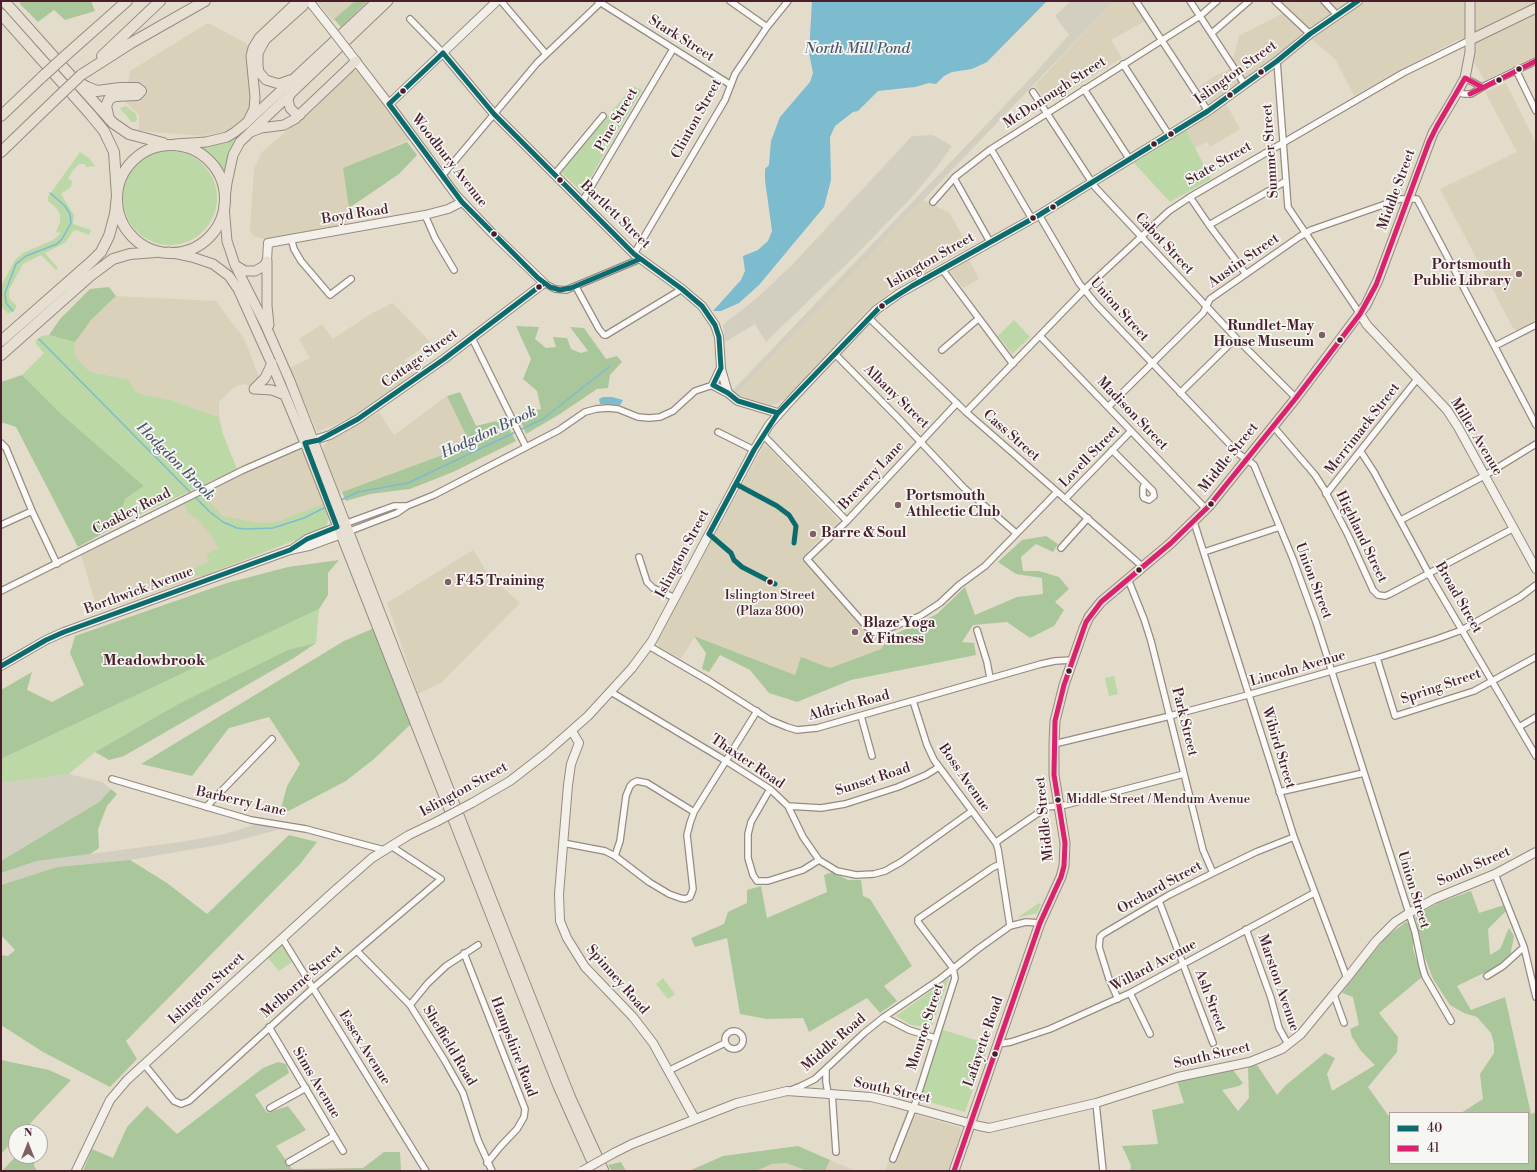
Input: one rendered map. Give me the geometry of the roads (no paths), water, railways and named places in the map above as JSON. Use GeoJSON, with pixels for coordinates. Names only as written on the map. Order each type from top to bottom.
{"type":"FeatureCollection","features":[{"type":"Feature","properties":{"kind":"highway"},"geometry":{"type":"LineString","coordinates":[[1,356],[90,276],[113,259],[139,253],[188,250],[205,240],[218,224],[224,206],[223,186],[215,168],[206,158],[184,146],[137,137],[121,129],[109,119],[4,1]]}},
{"type":"Feature","properties":{"kind":"highway"},"geometry":{"type":"LineString","coordinates":[[12,1],[20,19]]}},
{"type":"Feature","properties":{"kind":"highway"},"geometry":{"type":"LineString","coordinates":[[1,116],[127,1]]}},
{"type":"Feature","properties":{"kind":"highway"},"geometry":{"type":"LineString","coordinates":[[1,152],[160,1]]}},
{"type":"Feature","properties":{"kind":"highway"},"geometry":{"type":"LineString","coordinates":[[81,75],[131,43],[205,1]]}},
{"type":"Feature","properties":{"kind":"highway"},"geometry":{"type":"LineString","coordinates":[[1,14],[101,127],[114,152],[119,213],[127,230],[142,244],[164,252]]}},
{"type":"Feature","properties":{"kind":"highway"},"geometry":{"type":"LineString","coordinates":[[67,73],[92,90],[102,91],[120,88],[137,88],[141,91],[137,95],[115,96],[109,99],[106,106],[109,119]]}},
{"type":"Feature","properties":{"kind":"highway"},"geometry":{"type":"LineString","coordinates":[[1,339],[101,252],[109,236],[122,177],[128,167],[137,157],[147,150],[157,146],[175,144]]}},
{"type":"Feature","properties":{"kind":"main road"},"geometry":{"type":"LineString","coordinates":[[298,1],[259,38],[255,43],[251,56],[255,103],[246,129],[233,155],[229,173],[224,206],[226,241],[235,264],[272,339],[290,381],[492,900],[563,1078],[604,1171]]}},
{"type":"Feature","properties":{"kind":"main road"},"geometry":{"type":"LineString","coordinates":[[300,73],[279,84],[270,82],[259,72],[257,59],[262,44],[303,6],[305,1]]}},
{"type":"Feature","properties":{"kind":"main road"},"geometry":{"type":"LineString","coordinates":[[246,129],[300,73],[377,1]]}},
{"type":"Feature","properties":{"kind":"main road"},"geometry":{"type":"LineString","coordinates":[[246,129],[291,92],[388,1]]}},
{"type":"Feature","properties":{"kind":"main road","name":"Middle Street"},"geometry":{"type":"LineString","coordinates":[[1040,923],[1061,878],[1064,866],[1065,843],[1054,774],[1054,744],[1057,711],[1072,660],[1084,628],[1093,612],[1101,602],[1194,522],[1206,509],[1296,398],[1360,314],[1376,285],[1433,133],[1464,78],[1469,59],[1471,25],[1470,1]]}},
{"type":"Feature","properties":{"kind":"main road","name":"State Street"},"geometry":{"type":"LineString","coordinates":[[1470,40],[1536,8]]}},
{"type":"Feature","properties":{"kind":"main road"},"geometry":{"type":"LineString","coordinates":[[1471,25],[1474,31],[1489,31]]}},
{"type":"Feature","properties":{"kind":"main road"},"geometry":{"type":"LineString","coordinates":[[175,144],[198,144],[246,129],[284,125],[300,115],[356,61]]}},
{"type":"Feature","properties":{"kind":"main road"},"geometry":{"type":"LineString","coordinates":[[291,92],[288,100],[290,108],[296,114],[300,115]]}},
{"type":"Feature","properties":{"kind":"main road"},"geometry":{"type":"LineString","coordinates":[[164,252],[184,255],[207,261],[218,266],[229,276],[238,289],[272,363],[305,443],[558,1086],[596,1171]]}},
{"type":"Feature","properties":{"kind":"main road"},"geometry":{"type":"LineString","coordinates":[[235,264],[245,270],[255,271],[264,266],[267,261]]}},
{"type":"Feature","properties":{"kind":"main road"},"geometry":{"type":"LineString","coordinates":[[267,261],[267,306],[272,339]]}},
{"type":"Feature","properties":{"kind":"main road"},"geometry":{"type":"LineString","coordinates":[[272,363],[265,378],[254,389],[272,390],[285,395]]}},
{"type":"Feature","properties":{"kind":"main road","name":"Lafayette Road"},"geometry":{"type":"LineString","coordinates":[[954,1171],[1040,923]]}},
{"type":"Feature","properties":{"kind":"street","name":"Woodbury Avenue"},"geometry":{"type":"LineString","coordinates":[[309,1],[389,104],[462,202],[544,283],[560,290],[576,286],[637,256]]}},
{"type":"Feature","properties":{"kind":"street"},"geometry":{"type":"LineString","coordinates":[[389,104],[497,1]]}},
{"type":"Feature","properties":{"kind":"street"},"geometry":{"type":"LineString","coordinates":[[501,1],[546,54]]}},
{"type":"Feature","properties":{"kind":"street"},"geometry":{"type":"LineString","coordinates":[[730,1],[767,28]]}},
{"type":"Feature","properties":{"kind":"street","name":"Clinton Street"},"geometry":{"type":"LineString","coordinates":[[637,256],[724,100],[735,74],[788,1]]}},
{"type":"Feature","properties":{"kind":"street"},"geometry":{"type":"LineString","coordinates":[[1136,1],[1208,111]]}},
{"type":"Feature","properties":{"kind":"street"},"geometry":{"type":"LineString","coordinates":[[1190,1],[1245,85]]}},
{"type":"Feature","properties":{"kind":"street","name":"McDonough Street"},"geometry":{"type":"LineString","coordinates":[[933,202],[954,178],[991,148],[1200,16],[1217,1]]}},
{"type":"Feature","properties":{"kind":"street"},"geometry":{"type":"LineString","coordinates":[[1212,33],[1248,1]]}},
{"type":"Feature","properties":{"kind":"street"},"geometry":{"type":"LineString","coordinates":[[1275,1],[1310,34]]}},
{"type":"Feature","properties":{"kind":"street"},"geometry":{"type":"LineString","coordinates":[[1324,1],[1337,15]]}},
{"type":"Feature","properties":{"kind":"street","name":"Islington Street"},"geometry":{"type":"LineString","coordinates":[[76,1171],[112,1096],[144,1064],[282,938],[372,858],[491,793],[519,774],[572,731],[611,692],[649,646],[754,450],[778,413],[881,306],[900,293],[1035,217],[1208,111],[1277,61],[1310,34],[1358,1]]}},
{"type":"Feature","properties":{"kind":"street"},"geometry":{"type":"LineString","coordinates":[[442,176],[530,70],[600,2]]}},
{"type":"Feature","properties":{"kind":"street","name":"Stark Street"},"geometry":{"type":"LineString","coordinates":[[600,2],[731,85]]}},
{"type":"Feature","properties":{"kind":"street","name":"Bartlett Street"},"geometry":{"type":"LineString","coordinates":[[410,19],[443,53],[494,114],[554,175],[637,256],[682,289],[702,306],[712,319],[719,337],[721,368],[713,385]]}},
{"type":"Feature","properties":{"kind":"street","name":"State Street"},"geometry":{"type":"LineString","coordinates":[[966,412],[1084,290],[1140,236],[1169,211],[1190,197],[1403,73],[1470,40]]}},
{"type":"Feature","properties":{"kind":"street","name":"Pine Street"},"geometry":{"type":"LineString","coordinates":[[582,202],[673,49]]}},
{"type":"Feature","properties":{"kind":"street","name":"Summer Street"},"geometry":{"type":"LineString","coordinates":[[1277,61],[1288,207],[1360,314]]}},
{"type":"Feature","properties":{"kind":"street"},"geometry":{"type":"LineString","coordinates":[[1457,92],[1472,94],[1482,87],[1536,61]]}},
{"type":"Feature","properties":{"kind":"street"},"geometry":{"type":"LineString","coordinates":[[1123,64],[1169,135]]}},
{"type":"Feature","properties":{"kind":"street"},"geometry":{"type":"LineString","coordinates":[[1516,70],[1536,111]]}},
{"type":"Feature","properties":{"kind":"street"},"geometry":{"type":"LineString","coordinates":[[1464,78],[1482,87]]}},
{"type":"Feature","properties":{"kind":"street"},"geometry":{"type":"LineString","coordinates":[[1084,89],[1130,160]]}},
{"type":"Feature","properties":{"kind":"street","name":"Cabot Street"},"geometry":{"type":"LineString","coordinates":[[1033,92],[1092,183],[1236,338],[1296,398]]}},
{"type":"Feature","properties":{"kind":"street"},"geometry":{"type":"LineString","coordinates":[[554,175],[603,116]]}},
{"type":"Feature","properties":{"kind":"street","name":"Union Street"},"geometry":{"type":"LineString","coordinates":[[991,148],[1084,290],[1151,363],[1239,454],[1254,465],[1307,596],[1415,932],[1418,954],[1426,976],[1451,1020]]}},
{"type":"Feature","properties":{"kind":"street"},"geometry":{"type":"LineString","coordinates":[[954,178],[990,242]]}},
{"type":"Feature","properties":{"kind":"street"},"geometry":{"type":"LineString","coordinates":[[1208,225],[1286,181]]}},
{"type":"Feature","properties":{"kind":"street"},"geometry":{"type":"LineString","coordinates":[[1190,197],[1208,225],[1246,274]]}},
{"type":"Feature","properties":{"kind":"street","name":"Austin Street"},"geometry":{"type":"LineString","coordinates":[[1108,407],[1203,313],[1210,299],[1305,233],[1400,199],[1408,199]]}},
{"type":"Feature","properties":{"kind":"street"},"geometry":{"type":"LineString","coordinates":[[1408,199],[1418,200],[1536,425]]}},
{"type":"Feature","properties":{"kind":"street","name":"Boyd Road"},"geometry":{"type":"LineString","coordinates":[[267,261],[268,243],[365,227],[425,215],[448,209],[462,202]]}},
{"type":"Feature","properties":{"kind":"street"},"geometry":{"type":"LineString","coordinates":[[425,215],[435,238],[454,270]]}},
{"type":"Feature","properties":{"kind":"street"},"geometry":{"type":"LineString","coordinates":[[291,238],[294,249],[301,261],[330,295],[351,279]]}},
{"type":"Feature","properties":{"kind":"street"},"geometry":{"type":"LineString","coordinates":[[942,269],[1013,364]]}},
{"type":"Feature","properties":{"kind":"street","name":"Cottage Street"},"geometry":{"type":"LineString","coordinates":[[305,443],[314,441],[340,430],[358,419],[472,338],[544,283]]}},
{"type":"Feature","properties":{"kind":"street"},"geometry":{"type":"LineString","coordinates":[[576,286],[599,329],[606,335],[682,289]]}},
{"type":"Feature","properties":{"kind":"street","name":"Miller Avenue"},"geometry":{"type":"LineString","coordinates":[[1360,314],[1367,325],[1442,404],[1452,418],[1536,569]]}},
{"type":"Feature","properties":{"kind":"street","name":"Cass Street"},"geometry":{"type":"LineString","coordinates":[[869,318],[956,403],[1143,567]]}},
{"type":"Feature","properties":{"kind":"street"},"geometry":{"type":"LineString","coordinates":[[942,350],[978,319]]}},
{"type":"Feature","properties":{"kind":"street"},"geometry":{"type":"LineString","coordinates":[[1495,346],[1536,325]]}},
{"type":"Feature","properties":{"kind":"street","name":"Madison Street"},"geometry":{"type":"LineString","coordinates":[[1040,336],[1206,509]]}},
{"type":"Feature","properties":{"kind":"street"},"geometry":{"type":"LineString","coordinates":[[472,338],[526,447]]}},
{"type":"Feature","properties":{"kind":"street"},"geometry":{"type":"LineString","coordinates":[[1180,393],[1236,338]]}},
{"type":"Feature","properties":{"kind":"street","name":"Albany Street"},"geometry":{"type":"LineString","coordinates":[[835,354],[920,441],[956,403]]}},
{"type":"Feature","properties":{"kind":"street"},"geometry":{"type":"LineString","coordinates":[[721,368],[728,393]]}},
{"type":"Feature","properties":{"kind":"street","name":"Merrimack Street"},"geometry":{"type":"LineString","coordinates":[[1326,494],[1361,452],[1418,378]]}},
{"type":"Feature","properties":{"kind":"street"},"geometry":{"type":"LineString","coordinates":[[348,527],[394,506],[407,506],[434,495],[559,430],[591,410],[611,408],[638,417],[660,417],[673,411],[695,391],[713,385],[728,393],[738,401],[778,413]]}},
{"type":"Feature","properties":{"kind":"street","name":"Highland Street"},"geometry":{"type":"LineString","coordinates":[[1273,426],[1314,475],[1326,494],[1375,593],[1381,596],[1390,594],[1430,574],[1514,528]]}},
{"type":"Feature","properties":{"kind":"street","name":"Lovell Street"},"geometry":{"type":"LineString","coordinates":[[1065,499],[1131,431]]}},
{"type":"Feature","properties":{"kind":"street"},"geometry":{"type":"LineString","coordinates":[[718,432],[754,450]]}},
{"type":"Feature","properties":{"kind":"street"},"geometry":{"type":"LineString","coordinates":[[763,435],[847,521]]}},
{"type":"Feature","properties":{"kind":"street"},"geometry":{"type":"LineString","coordinates":[[920,441],[964,488],[1016,533],[1057,492]]}},
{"type":"Feature","properties":{"kind":"street","name":"Brewery Lane"},"geometry":{"type":"LineString","coordinates":[[920,441],[847,521],[807,559],[867,627],[877,632],[882,632],[920,616],[940,603],[959,585],[985,566],[1016,533]]}},
{"type":"Feature","properties":{"kind":"street"},"geometry":{"type":"LineString","coordinates":[[1,443],[6,448],[32,511],[57,564]]}},
{"type":"Feature","properties":{"kind":"street","name":"Coakley Road"},"geometry":{"type":"LineString","coordinates":[[1,591],[258,462],[305,443]]}},
{"type":"Feature","properties":{"kind":"street"},"geometry":{"type":"LineString","coordinates":[[1401,520],[1484,476],[1536,444]]}},
{"type":"Feature","properties":{"kind":"street"},"geometry":{"type":"LineString","coordinates":[[1112,450],[1145,483]]}},
{"type":"Feature","properties":{"kind":"street","name":"Broad Street"},"geometry":{"type":"LineString","coordinates":[[1361,452],[1374,472],[1430,574],[1536,756]]}},
{"type":"Feature","properties":{"kind":"street"},"geometry":{"type":"LineString","coordinates":[[1,525],[32,511]]}},
{"type":"Feature","properties":{"kind":"street"},"geometry":{"type":"LineString","coordinates":[[1061,548],[1088,518]]}},
{"type":"Feature","properties":{"kind":"street","name":"Wibird Street"},"geometry":{"type":"LineString","coordinates":[[1194,522],[1294,837],[1347,978]]}},
{"type":"Feature","properties":{"kind":"street","name":"Borthwick Avenue"},"geometry":{"type":"LineString","coordinates":[[1,666],[46,640],[64,632],[290,550],[307,539],[339,531],[348,527]]}},
{"type":"Feature","properties":{"kind":"street"},"geometry":{"type":"LineString","coordinates":[[1204,552],[1280,527]]}},
{"type":"Feature","properties":{"kind":"street"},"geometry":{"type":"LineString","coordinates":[[639,557],[647,582],[653,588],[675,598]]}},
{"type":"Feature","properties":{"kind":"street","name":"Park Street"},"geometry":{"type":"LineString","coordinates":[[1128,579],[1149,634],[1203,850],[1212,873]]}},
{"type":"Feature","properties":{"kind":"street","name":"Lincoln Avenue"},"geometry":{"type":"LineString","coordinates":[[1054,744],[1249,695],[1377,658],[1462,630],[1520,597],[1536,585]]}},
{"type":"Feature","properties":{"kind":"street"},"geometry":{"type":"LineString","coordinates":[[976,630],[987,662],[990,678]]}},
{"type":"Feature","properties":{"kind":"street","name":"Aldrich Road"},"geometry":{"type":"LineString","coordinates":[[649,646],[757,712],[779,724],[797,730],[818,728],[1041,664],[1072,660]]}},
{"type":"Feature","properties":{"kind":"street","name":"Spring Street"},"geometry":{"type":"LineString","coordinates":[[1377,658],[1395,716],[1474,691],[1536,657]]}},
{"type":"Feature","properties":{"kind":"street","name":"Thaxter Road"},"geometry":{"type":"LineString","coordinates":[[611,692],[770,789],[788,806],[803,837],[819,860],[831,868],[849,874],[874,874],[886,871],[901,862],[972,811]]}},
{"type":"Feature","properties":{"kind":"street","name":"Boss Avenue"},"geometry":{"type":"LineString","coordinates":[[913,701],[927,745],[939,767],[996,843]]}},
{"type":"Feature","properties":{"kind":"street"},"geometry":{"type":"LineString","coordinates":[[563,843],[599,849],[614,856],[649,882],[669,894],[680,898],[690,897],[693,889],[687,835],[690,823],[694,812],[757,712]]}},
{"type":"Feature","properties":{"kind":"street"},"geometry":{"type":"LineString","coordinates":[[861,716],[872,756]]}},
{"type":"Feature","properties":{"kind":"street"},"geometry":{"type":"LineString","coordinates":[[1519,727],[1536,718]]}},
{"type":"Feature","properties":{"kind":"street","name":"Spinney Road"},"geometry":{"type":"LineString","coordinates":[[572,731],[579,743],[570,772],[558,906],[560,921],[567,938],[585,967],[643,1029],[694,1119]]}},
{"type":"Feature","properties":{"kind":"street"},"geometry":{"type":"LineString","coordinates":[[206,807],[272,739]]}},
{"type":"Feature","properties":{"kind":"street","name":"Sunset Road"},"geometry":{"type":"LineString","coordinates":[[788,806],[821,808],[845,804],[898,787],[926,775],[939,767]]}},
{"type":"Feature","properties":{"kind":"street"},"geometry":{"type":"LineString","coordinates":[[1279,792],[1364,773]]}},
{"type":"Feature","properties":{"kind":"street"},"geometry":{"type":"LineString","coordinates":[[1010,926],[996,843],[1047,807],[1184,774]]}},
{"type":"Feature","properties":{"kind":"street","name":"Barberry Lane"},"geometry":{"type":"LineString","coordinates":[[112,779],[251,820],[306,829],[366,845],[388,848],[441,879]]}},
{"type":"Feature","properties":{"kind":"street"},"geometry":{"type":"LineString","coordinates":[[614,856],[620,841],[626,796],[630,786],[633,783],[637,781],[648,783],[694,812]]}},
{"type":"Feature","properties":{"kind":"street"},"geometry":{"type":"LineString","coordinates":[[770,789],[751,822],[748,834],[748,858],[752,875],[757,881],[768,881],[803,870],[819,860]]}},
{"type":"Feature","properties":{"kind":"street","name":"Orchard Street"},"geometry":{"type":"LineString","coordinates":[[1118,999],[1101,955],[1099,942],[1100,937],[1159,901],[1212,873],[1256,852],[1294,837]]}},
{"type":"Feature","properties":{"kind":"street"},"geometry":{"type":"LineString","coordinates":[[366,845],[371,851],[372,858]]}},
{"type":"Feature","properties":{"kind":"street","name":"South Street"},"geometry":{"type":"LineString","coordinates":[[786,1091],[871,1097],[913,1107],[971,1124],[984,1127],[995,1127],[1096,1103],[1178,1077],[1250,1062],[1275,1052],[1288,1044],[1305,1029],[1334,995],[1376,941],[1395,922],[1408,912],[1434,899],[1496,874],[1536,852]]}},
{"type":"Feature","properties":{"kind":"street"},"geometry":{"type":"LineString","coordinates":[[953,968],[918,922],[918,919],[1000,864]]}},
{"type":"Feature","properties":{"kind":"street"},"geometry":{"type":"LineString","coordinates":[[1496,874],[1524,947],[1536,997]]}},
{"type":"Feature","properties":{"kind":"street","name":"Melborne Street"},"geometry":{"type":"LineString","coordinates":[[144,1064],[174,1101],[184,1104],[194,1098],[269,1027],[441,879]]}},
{"type":"Feature","properties":{"kind":"street","name":"Willard Avenue"},"geometry":{"type":"LineString","coordinates":[[999,1044],[1011,1042],[1050,1029],[1118,999],[1314,893]]}},
{"type":"Feature","properties":{"kind":"street","name":"Ash Street"},"geometry":{"type":"LineString","coordinates":[[1159,901],[1213,1042]]}},
{"type":"Feature","properties":{"kind":"street","name":"Middle Road"},"geometry":{"type":"LineString","coordinates":[[582,1171],[632,1144],[694,1119],[747,1100],[786,1091],[808,1083],[826,1069],[852,1044],[884,1017],[1010,926],[1026,922],[1040,923]]}},
{"type":"Feature","properties":{"kind":"street","name":"Marston Avenue"},"geometry":{"type":"LineString","coordinates":[[1246,929],[1269,992],[1279,1028],[1288,1044]]}},
{"type":"Feature","properties":{"kind":"street","name":"Essex Avenue"},"geometry":{"type":"LineString","coordinates":[[282,938],[426,1171]]}},
{"type":"Feature","properties":{"kind":"street"},"geometry":{"type":"LineString","coordinates":[[410,1005],[437,975],[464,953],[478,945]]}},
{"type":"Feature","properties":{"kind":"street"},"geometry":{"type":"LineString","coordinates":[[1487,976],[1503,966],[1524,947]]}},
{"type":"Feature","properties":{"kind":"street","name":"Sheffield Road"},"geometry":{"type":"LineString","coordinates":[[357,951],[410,1005],[442,1055],[464,1093],[478,1140],[487,1163],[492,1171]]}},
{"type":"Feature","properties":{"kind":"street","name":"Hampshire Road"},"geometry":{"type":"LineString","coordinates":[[464,953],[524,1109],[524,1117],[517,1129],[487,1163]]}},
{"type":"Feature","properties":{"kind":"street","name":"Monroe Street"},"geometry":{"type":"LineString","coordinates":[[893,1160],[913,1107],[955,978],[953,968]]}},
{"type":"Feature","properties":{"kind":"street"},"geometry":{"type":"LineString","coordinates":[[1130,993],[1150,1034]]}},
{"type":"Feature","properties":{"kind":"street"},"geometry":{"type":"LineString","coordinates":[[1334,995],[1344,1023]]}},
{"type":"Feature","properties":{"kind":"street"},"geometry":{"type":"LineString","coordinates":[[884,1017],[909,1030],[935,1038]]}},
{"type":"Feature","properties":{"kind":"street","name":"Sims Avenue"},"geometry":{"type":"LineString","coordinates":[[269,1027],[343,1150]]}},
{"type":"Feature","properties":{"kind":"street"},"geometry":{"type":"LineString","coordinates":[[668,1071],[725,1043]]}},
{"type":"Feature","properties":{"kind":"street"},"geometry":{"type":"LineString","coordinates":[[826,1069],[826,1082],[830,1093],[836,1152]]}},
{"type":"Feature","properties":{"kind":"street"},"geometry":{"type":"LineString","coordinates":[[270,1108],[306,1088]]}},
{"type":"Feature","properties":{"kind":"street"},"geometry":{"type":"LineString","coordinates":[[1096,1103],[1103,1171]]}},
{"type":"Feature","properties":{"kind":"street"},"geometry":{"type":"LineString","coordinates":[[290,1162],[334,1136]]}},
{"type":"Feature","properties":{"kind":"water","name":"North Mill Pond"},"geometry":{"type":"Polygon","coordinates":[[[812,1],[1047,1],[987,62],[972,69],[952,72],[944,76],[936,84],[929,83],[915,87],[878,91],[858,111],[853,112],[835,126],[830,137],[831,180],[824,207],[759,285],[739,303],[721,311],[713,311],[741,280],[745,271],[743,256],[758,250],[768,241],[772,231],[765,180],[765,169],[769,165],[771,141],[780,117],[810,82],[813,73],[809,53],[812,1]]]}},
{"type":"Feature","properties":{"kind":"water"},"geometry":{"type":"Polygon","coordinates":[[[603,397],[612,397],[623,400],[620,405],[600,404],[599,399],[603,397]]]}},
{"type":"Feature","properties":{"kind":"waterway","name":"Hodgdon Brook"},"geometry":{"type":"LineString","coordinates":[[13,311],[6,303],[5,293],[16,264],[26,256],[57,244],[62,239],[71,223],[70,214],[65,206],[50,193]]}},
{"type":"Feature","properties":{"kind":"waterway","name":"Hodgdon Brook"},"geometry":{"type":"LineString","coordinates":[[39,339],[192,494]]}},
{"type":"Feature","properties":{"kind":"waterway","name":"Hodgdon Brook"},"geometry":{"type":"LineString","coordinates":[[341,500],[358,492],[408,483],[543,419],[610,366]]}},
{"type":"Feature","properties":{"kind":"waterway","name":"Hodgdon Brook"},"geometry":{"type":"LineString","coordinates":[[195,497],[223,522],[237,528],[245,529],[273,528],[304,518],[324,508]]}},
{"type":"Feature","properties":{"kind":"place","name":"Portsmouth Public Library"},"geometry":{"type":"Point","coordinates":[1519,274]}},
{"type":"Feature","properties":{"kind":"place","name":"Rundlet-May House Museum"},"geometry":{"type":"Point","coordinates":[1322,335]}},
{"type":"Feature","properties":{"kind":"place","name":"Portsmouth Athlectic Club"},"geometry":{"type":"Point","coordinates":[898,505]}},
{"type":"Feature","properties":{"kind":"place","name":"Barre & Soul"},"geometry":{"type":"Point","coordinates":[813,534]}},
{"type":"Feature","properties":{"kind":"place","name":"F45 Training"},"geometry":{"type":"Point","coordinates":[448,582]}},
{"type":"Feature","properties":{"kind":"place","name":"Islington Street (Plaza 800)"},"geometry":{"type":"Point","coordinates":[770,582]}},
{"type":"Feature","properties":{"kind":"place","name":"Blaze Yoga & Fitness"},"geometry":{"type":"Point","coordinates":[855,632]}},
{"type":"Feature","properties":{"kind":"place","name":"Middle Street / Mendum Avenue"},"geometry":{"type":"Point","coordinates":[1058,800]}},
{"type":"Feature","properties":{"kind":"district","name":"Meadowbrook"},"geometry":{"type":"Point","coordinates":[154,661]}}]}
